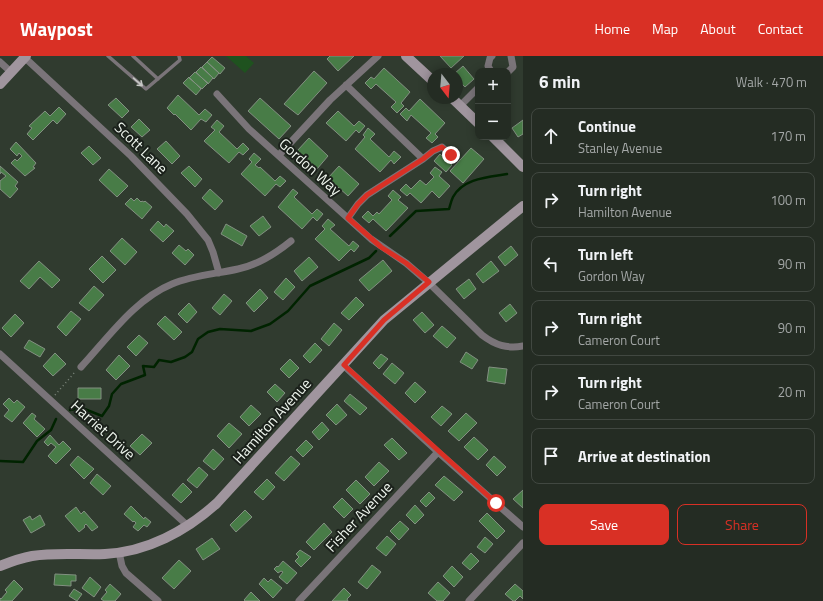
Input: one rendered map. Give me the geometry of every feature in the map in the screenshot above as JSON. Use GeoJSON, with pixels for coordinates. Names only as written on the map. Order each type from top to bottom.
{"type":"FeatureCollection","features":[{"type":"Feature","properties":{"kind":"street"},"geometry":{"type":"LineString","coordinates":[[278,155],[330,100],[378,56]]}},
{"type":"Feature","properties":{"kind":"street"},"geometry":{"type":"LineString","coordinates":[[406,56],[427,75]]}},
{"type":"Feature","properties":{"kind":"street"},"geometry":{"type":"LineString","coordinates":[[489,68],[488,66],[492,56]]}},
{"type":"Feature","properties":{"kind":"street"},"geometry":{"type":"LineString","coordinates":[[511,56],[513,67],[511,69]]}},
{"type":"Feature","properties":{"kind":"street"},"geometry":{"type":"LineString","coordinates":[[0,84],[25,57]]}},
{"type":"Feature","properties":{"kind":"street","name":"Scott Lane"},"geometry":{"type":"LineString","coordinates":[[25,57],[131,156],[187,214],[208,240],[219,273]]}},
{"type":"Feature","properties":{"kind":"street"},"geometry":{"type":"LineString","coordinates":[[0,62],[10,72]]}},
{"type":"Feature","properties":{"kind":"street"},"geometry":{"type":"LineString","coordinates":[[346,85],[423,159]]}},
{"type":"Feature","properties":{"kind":"street"},"geometry":{"type":"LineString","coordinates":[[475,91],[460,106],[475,120]]}},
{"type":"Feature","properties":{"kind":"street","name":"Gordon Way"},"geometry":{"type":"LineString","coordinates":[[217,94],[249,129],[381,247],[406,263],[429,282],[490,341],[508,347],[523,346]]}},
{"type":"Feature","properties":{"kind":"street"},"geometry":{"type":"LineString","coordinates":[[495,140],[523,168]]}},
{"type":"Feature","properties":{"kind":"street"},"geometry":{"type":"LineString","coordinates":[[348,218],[358,204],[367,195],[433,151],[442,147],[451,155]]}},
{"type":"Feature","properties":{"kind":"street","name":"Hamilton Avenue"},"geometry":{"type":"LineString","coordinates":[[0,566],[31,556],[106,554],[139,549],[160,541],[203,516],[217,503],[384,320],[523,206]]}},
{"type":"Feature","properties":{"kind":"street"},"geometry":{"type":"LineString","coordinates":[[79,369],[136,307],[147,298],[186,279],[252,265],[279,250],[291,241]]}},
{"type":"Feature","properties":{"kind":"street","name":"Harriet Drive"},"geometry":{"type":"LineString","coordinates":[[0,354],[188,526]]}},
{"type":"Feature","properties":{"kind":"street"},"geometry":{"type":"LineString","coordinates":[[344,365],[438,452],[523,527]]}},
{"type":"Feature","properties":{"kind":"street","name":"Fisher Avenue"},"geometry":{"type":"LineString","coordinates":[[299,601],[438,452]]}},
{"type":"Feature","properties":{"kind":"street"},"geometry":{"type":"LineString","coordinates":[[469,601],[523,543]]}},
{"type":"Feature","properties":{"kind":"street"},"geometry":{"type":"LineString","coordinates":[[119,552],[122,566],[126,573],[158,601]]}},
{"type":"Feature","properties":{"kind":"lane"},"geometry":{"type":"LineString","coordinates":[[108,56],[146,89],[180,60],[179,56]]}},
{"type":"Feature","properties":{"kind":"lane"},"geometry":{"type":"LineString","coordinates":[[133,56],[158,79]]}},
{"type":"Feature","properties":{"kind":"path"},"geometry":{"type":"LineString","coordinates":[[55,396],[79,369]]}},
{"type":"Feature","properties":{"kind":"green space"},"geometry":{"type":"Polygon","coordinates":[[[226,56],[246,56],[254,63],[245,73],[226,56]]]}},
{"type":"Feature","properties":{"kind":"building"},"geometry":{"type":"Polygon","coordinates":[[[330,56],[354,56],[338,71],[327,59],[330,56]]]}},
{"type":"Feature","properties":{"kind":"building"},"geometry":{"type":"Polygon","coordinates":[[[440,56],[464,56],[451,68],[440,56]]]}},
{"type":"Feature","properties":{"kind":"building"},"geometry":{"type":"Polygon","coordinates":[[[212,57],[225,68],[220,74],[207,62],[212,57]]]}},
{"type":"Feature","properties":{"kind":"building"},"geometry":{"type":"Polygon","coordinates":[[[207,62],[219,73],[214,79],[202,67],[207,62]]]}},
{"type":"Feature","properties":{"kind":"building"},"geometry":{"type":"Polygon","coordinates":[[[463,66],[474,79],[465,87],[463,85],[463,68],[461,68],[463,66]]]}},
{"type":"Feature","properties":{"kind":"building"},"geometry":{"type":"Polygon","coordinates":[[[201,67],[213,78],[208,84],[196,72],[201,67]]]}},
{"type":"Feature","properties":{"kind":"building"},"geometry":{"type":"Polygon","coordinates":[[[384,68],[410,92],[401,103],[404,106],[397,113],[391,107],[396,102],[376,84],[371,89],[365,83],[371,77],[374,79],[384,68]]]}},
{"type":"Feature","properties":{"kind":"building"},"geometry":{"type":"Polygon","coordinates":[[[314,71],[327,83],[298,115],[284,104],[314,71]]]}},
{"type":"Feature","properties":{"kind":"building"},"geometry":{"type":"Polygon","coordinates":[[[195,72],[208,83],[202,89],[189,78],[195,72]]]}},
{"type":"Feature","properties":{"kind":"building"},"geometry":{"type":"Polygon","coordinates":[[[189,77],[201,89],[196,95],[183,83],[189,77]]]}},
{"type":"Feature","properties":{"kind":"building"},"geometry":{"type":"Polygon","coordinates":[[[178,95],[199,115],[205,109],[212,115],[206,122],[201,119],[191,130],[167,108],[178,95]]]}},
{"type":"Feature","properties":{"kind":"building"},"geometry":{"type":"Polygon","coordinates":[[[116,98],[129,111],[122,118],[108,105],[116,98]]]}},
{"type":"Feature","properties":{"kind":"building"},"geometry":{"type":"Polygon","coordinates":[[[260,98],[291,126],[279,139],[248,111],[260,98]]]}},
{"type":"Feature","properties":{"kind":"building"},"geometry":{"type":"Polygon","coordinates":[[[420,99],[445,123],[435,134],[438,137],[432,143],[426,138],[431,133],[411,115],[407,121],[400,114],[406,108],[409,111],[420,99]]]}},
{"type":"Feature","properties":{"kind":"building"},"geometry":{"type":"Polygon","coordinates":[[[59,107],[66,114],[57,124],[53,120],[33,140],[27,134],[32,128],[29,126],[45,111],[50,116],[59,107]]]}},
{"type":"Feature","properties":{"kind":"building"},"geometry":{"type":"Polygon","coordinates":[[[338,111],[354,126],[359,121],[365,126],[359,133],[356,130],[346,141],[326,123],[338,111]]]}},
{"type":"Feature","properties":{"kind":"building"},"geometry":{"type":"Polygon","coordinates":[[[139,119],[150,130],[142,137],[131,127],[139,119]]]}},
{"type":"Feature","properties":{"kind":"building"},"geometry":{"type":"Polygon","coordinates":[[[217,120],[224,126],[219,132],[237,149],[243,143],[249,149],[243,155],[239,152],[229,163],[204,141],[215,130],[211,127],[217,120]]]}},
{"type":"Feature","properties":{"kind":"building"},"geometry":{"type":"Polygon","coordinates":[[[523,120],[523,134],[518,137],[512,128],[523,120]]]}},
{"type":"Feature","properties":{"kind":"building"},"geometry":{"type":"Polygon","coordinates":[[[368,128],[375,134],[370,139],[389,157],[394,151],[401,157],[394,164],[391,160],[380,172],[355,149],[365,137],[363,135],[368,128]]]}},
{"type":"Feature","properties":{"kind":"building"},"geometry":{"type":"Polygon","coordinates":[[[309,138],[328,156],[317,169],[297,151],[309,138]]]}},
{"type":"Feature","properties":{"kind":"building"},"geometry":{"type":"Polygon","coordinates":[[[166,141],[180,156],[172,164],[157,149],[166,141]]]}},
{"type":"Feature","properties":{"kind":"building"},"geometry":{"type":"Polygon","coordinates":[[[16,142],[36,163],[33,167],[35,168],[25,176],[11,163],[15,159],[17,161],[22,156],[19,153],[17,156],[10,149],[16,142]]]}},
{"type":"Feature","properties":{"kind":"building"},"geometry":{"type":"Polygon","coordinates":[[[89,146],[101,158],[93,165],[81,153],[89,146]]]}},
{"type":"Feature","properties":{"kind":"building"},"geometry":{"type":"Polygon","coordinates":[[[471,148],[484,159],[463,183],[450,171],[471,148]]]}},
{"type":"Feature","properties":{"kind":"building"},"geometry":{"type":"Polygon","coordinates":[[[254,153],[261,159],[255,165],[259,168],[260,167],[275,181],[280,176],[286,181],[280,187],[276,184],[265,196],[241,174],[252,162],[249,159],[254,153]]]}},
{"type":"Feature","properties":{"kind":"building"},"geometry":{"type":"Polygon","coordinates":[[[440,154],[452,165],[446,172],[434,161],[440,154]]]}},
{"type":"Feature","properties":{"kind":"building"},"geometry":{"type":"Polygon","coordinates":[[[0,166],[18,182],[15,186],[18,189],[10,198],[0,189],[0,181],[6,176],[1,172],[0,174],[0,166]]]}},
{"type":"Feature","properties":{"kind":"building"},"geometry":{"type":"Polygon","coordinates":[[[189,166],[202,179],[195,187],[181,173],[189,166]]]}},
{"type":"Feature","properties":{"kind":"building"},"geometry":{"type":"Polygon","coordinates":[[[339,166],[359,184],[348,196],[328,178],[339,166]]]}},
{"type":"Feature","properties":{"kind":"building"},"geometry":{"type":"Polygon","coordinates":[[[435,167],[442,172],[439,176],[450,186],[439,198],[432,191],[421,203],[410,193],[407,196],[400,190],[406,184],[411,189],[420,180],[426,185],[434,177],[430,173],[435,167]]]}},
{"type":"Feature","properties":{"kind":"building"},"geometry":{"type":"Polygon","coordinates":[[[109,169],[128,186],[117,197],[99,180],[109,169]]]}},
{"type":"Feature","properties":{"kind":"building"},"geometry":{"type":"Polygon","coordinates":[[[210,189],[223,201],[215,210],[202,198],[210,189]]]}},
{"type":"Feature","properties":{"kind":"building"},"geometry":{"type":"Polygon","coordinates":[[[293,189],[298,193],[294,197],[312,214],[317,209],[323,214],[317,221],[313,217],[302,229],[278,207],[293,189]]]}},
{"type":"Feature","properties":{"kind":"building"},"geometry":{"type":"Polygon","coordinates":[[[393,190],[401,197],[398,200],[408,208],[386,231],[373,219],[369,223],[362,217],[368,211],[373,216],[377,212],[379,214],[392,200],[388,196],[393,190]]]}},
{"type":"Feature","properties":{"kind":"building"},"geometry":{"type":"Polygon","coordinates":[[[131,198],[134,201],[137,198],[141,202],[145,201],[152,207],[142,219],[125,204],[131,198]]]}},
{"type":"Feature","properties":{"kind":"building"},"geometry":{"type":"Polygon","coordinates":[[[263,216],[271,227],[259,236],[250,226],[263,216]]]}},
{"type":"Feature","properties":{"kind":"building"},"geometry":{"type":"Polygon","coordinates":[[[328,219],[335,225],[330,229],[349,246],[353,241],[359,246],[354,252],[351,249],[339,261],[315,239],[325,229],[322,226],[328,219]]]}},
{"type":"Feature","properties":{"kind":"building"},"geometry":{"type":"Polygon","coordinates":[[[158,221],[164,227],[166,224],[174,231],[163,242],[150,230],[158,221]]]}},
{"type":"Feature","properties":{"kind":"building"},"geometry":{"type":"Polygon","coordinates":[[[226,224],[247,236],[242,246],[221,234],[226,224]]]}},
{"type":"Feature","properties":{"kind":"building"},"geometry":{"type":"Polygon","coordinates":[[[122,238],[137,252],[125,265],[110,251],[122,238]]]}},
{"type":"Feature","properties":{"kind":"building"},"geometry":{"type":"Polygon","coordinates":[[[179,245],[186,251],[188,249],[194,255],[185,265],[172,253],[179,245]]]}},
{"type":"Feature","properties":{"kind":"building"},"geometry":{"type":"Polygon","coordinates":[[[511,246],[518,255],[505,266],[498,257],[511,246]]]}},
{"type":"Feature","properties":{"kind":"building"},"geometry":{"type":"Polygon","coordinates":[[[102,256],[116,270],[103,283],[89,269],[102,256]]]}},
{"type":"Feature","properties":{"kind":"building"},"geometry":{"type":"Polygon","coordinates":[[[309,257],[318,267],[302,281],[294,271],[309,257]]]}},
{"type":"Feature","properties":{"kind":"building"},"geometry":{"type":"Polygon","coordinates":[[[383,260],[392,271],[369,291],[359,280],[383,260]]]}},
{"type":"Feature","properties":{"kind":"building"},"geometry":{"type":"Polygon","coordinates":[[[39,261],[60,280],[52,288],[40,277],[29,289],[20,281],[39,261]]]}},
{"type":"Feature","properties":{"kind":"building"},"geometry":{"type":"Polygon","coordinates":[[[491,261],[499,271],[483,283],[476,274],[491,261]]]}},
{"type":"Feature","properties":{"kind":"building"},"geometry":{"type":"Polygon","coordinates":[[[286,278],[295,287],[283,300],[274,292],[286,278]]]}},
{"type":"Feature","properties":{"kind":"building"},"geometry":{"type":"Polygon","coordinates":[[[469,279],[476,289],[464,299],[456,289],[469,279]]]}},
{"type":"Feature","properties":{"kind":"building"},"geometry":{"type":"Polygon","coordinates":[[[94,286],[104,295],[89,311],[79,303],[94,286]]]}},
{"type":"Feature","properties":{"kind":"building"},"geometry":{"type":"Polygon","coordinates":[[[260,289],[268,298],[254,312],[246,303],[260,289]]]}},
{"type":"Feature","properties":{"kind":"building"},"geometry":{"type":"Polygon","coordinates":[[[224,294],[232,301],[220,315],[212,308],[224,294]]]}},
{"type":"Feature","properties":{"kind":"building"},"geometry":{"type":"Polygon","coordinates":[[[356,297],[364,305],[349,320],[341,313],[356,297]]]}},
{"type":"Feature","properties":{"kind":"building"},"geometry":{"type":"Polygon","coordinates":[[[189,303],[197,312],[187,323],[178,314],[189,303]]]}},
{"type":"Feature","properties":{"kind":"building"},"geometry":{"type":"Polygon","coordinates":[[[510,304],[517,313],[506,322],[499,313],[510,304]]]}},
{"type":"Feature","properties":{"kind":"building"},"geometry":{"type":"Polygon","coordinates":[[[71,311],[81,319],[66,336],[57,327],[71,311]]]}},
{"type":"Feature","properties":{"kind":"building"},"geometry":{"type":"Polygon","coordinates":[[[422,312],[434,325],[425,333],[413,320],[422,312]]]}},
{"type":"Feature","properties":{"kind":"building"},"geometry":{"type":"Polygon","coordinates":[[[15,314],[24,323],[11,337],[2,328],[15,314]]]}},
{"type":"Feature","properties":{"kind":"building"},"geometry":{"type":"Polygon","coordinates":[[[165,316],[182,332],[174,340],[157,324],[165,316]]]}},
{"type":"Feature","properties":{"kind":"building"},"geometry":{"type":"Polygon","coordinates":[[[334,323],[342,330],[329,346],[321,339],[334,323]]]}},
{"type":"Feature","properties":{"kind":"building"},"geometry":{"type":"Polygon","coordinates":[[[442,326],[456,338],[447,348],[433,336],[442,326]]]}},
{"type":"Feature","properties":{"kind":"building"},"geometry":{"type":"Polygon","coordinates":[[[139,335],[148,343],[136,356],[127,347],[139,335]]]}},
{"type":"Feature","properties":{"kind":"building"},"geometry":{"type":"Polygon","coordinates":[[[29,340],[45,349],[40,357],[24,348],[29,340]]]}},
{"type":"Feature","properties":{"kind":"building"},"geometry":{"type":"Polygon","coordinates":[[[315,343],[322,350],[310,363],[303,356],[315,343]]]}},
{"type":"Feature","properties":{"kind":"building"},"geometry":{"type":"Polygon","coordinates":[[[466,352],[478,360],[472,369],[460,362],[466,352]]]}},
{"type":"Feature","properties":{"kind":"building"},"geometry":{"type":"Polygon","coordinates":[[[55,353],[66,364],[53,376],[43,366],[55,353]]]}},
{"type":"Feature","properties":{"kind":"building"},"geometry":{"type":"Polygon","coordinates":[[[381,354],[388,359],[379,369],[373,363],[381,354]]]}},
{"type":"Feature","properties":{"kind":"building"},"geometry":{"type":"Polygon","coordinates":[[[119,355],[130,366],[116,380],[106,370],[119,355]]]}},
{"type":"Feature","properties":{"kind":"building"},"geometry":{"type":"Polygon","coordinates":[[[290,359],[299,368],[289,378],[280,369],[290,359]]]}},
{"type":"Feature","properties":{"kind":"building"},"geometry":{"type":"Polygon","coordinates":[[[392,363],[404,373],[395,384],[383,374],[392,363]]]}},
{"type":"Feature","properties":{"kind":"building"},"geometry":{"type":"Polygon","coordinates":[[[489,367],[507,369],[505,384],[487,381],[489,367]]]}},
{"type":"Feature","properties":{"kind":"building"},"geometry":{"type":"Polygon","coordinates":[[[415,382],[426,392],[415,403],[405,393],[415,382]]]}},
{"type":"Feature","properties":{"kind":"building"},"geometry":{"type":"Polygon","coordinates":[[[275,384],[285,393],[277,402],[267,392],[275,384]]]}},
{"type":"Feature","properties":{"kind":"building"},"geometry":{"type":"Polygon","coordinates":[[[78,388],[101,388],[101,399],[78,399],[78,388]]]}},
{"type":"Feature","properties":{"kind":"building"},"geometry":{"type":"Polygon","coordinates":[[[350,394],[367,408],[360,415],[344,401],[350,394]]]}},
{"type":"Feature","properties":{"kind":"building"},"geometry":{"type":"Polygon","coordinates":[[[9,398],[14,403],[17,400],[25,407],[12,422],[4,416],[9,410],[3,404],[9,398]]]}},
{"type":"Feature","properties":{"kind":"building"},"geometry":{"type":"Polygon","coordinates":[[[337,404],[347,415],[336,425],[326,415],[337,404]]]}},
{"type":"Feature","properties":{"kind":"building"},"geometry":{"type":"Polygon","coordinates":[[[251,405],[261,414],[249,426],[240,417],[251,405]]]}},
{"type":"Feature","properties":{"kind":"building"},"geometry":{"type":"Polygon","coordinates":[[[442,406],[452,414],[441,426],[431,417],[442,406]]]}},
{"type":"Feature","properties":{"kind":"building"},"geometry":{"type":"Polygon","coordinates":[[[32,413],[36,416],[34,419],[45,429],[37,437],[23,423],[32,413]]]}},
{"type":"Feature","properties":{"kind":"building"},"geometry":{"type":"Polygon","coordinates":[[[466,413],[477,423],[459,441],[448,431],[466,413]]]}},
{"type":"Feature","properties":{"kind":"building"},"geometry":{"type":"Polygon","coordinates":[[[322,422],[329,430],[319,440],[312,432],[322,422]]]}},
{"type":"Feature","properties":{"kind":"building"},"geometry":{"type":"Polygon","coordinates":[[[229,423],[242,434],[229,448],[217,436],[229,423]]]}},
{"type":"Feature","properties":{"kind":"building"},"geometry":{"type":"Polygon","coordinates":[[[142,434],[152,443],[140,455],[130,446],[142,434]]]}},
{"type":"Feature","properties":{"kind":"building"},"geometry":{"type":"Polygon","coordinates":[[[50,435],[59,445],[63,441],[71,449],[56,464],[48,456],[56,447],[51,443],[48,446],[44,442],[50,435]]]}},
{"type":"Feature","properties":{"kind":"building"},"geometry":{"type":"Polygon","coordinates":[[[474,437],[488,450],[478,460],[464,447],[474,437]]]}},
{"type":"Feature","properties":{"kind":"building"},"geometry":{"type":"Polygon","coordinates":[[[392,438],[407,453],[399,460],[384,445],[392,438]]]}},
{"type":"Feature","properties":{"kind":"building"},"geometry":{"type":"Polygon","coordinates":[[[306,440],[313,447],[303,457],[296,450],[306,440]]]}},
{"type":"Feature","properties":{"kind":"building"},"geometry":{"type":"Polygon","coordinates":[[[213,449],[224,459],[214,470],[203,461],[213,449]]]}},
{"type":"Feature","properties":{"kind":"building"},"geometry":{"type":"Polygon","coordinates":[[[78,456],[94,469],[84,479],[70,465],[78,456]]]}},
{"type":"Feature","properties":{"kind":"building"},"geometry":{"type":"Polygon","coordinates":[[[291,456],[300,464],[284,481],[275,473],[291,456]]]}},
{"type":"Feature","properties":{"kind":"building"},"geometry":{"type":"Polygon","coordinates":[[[494,456],[506,467],[497,476],[486,465],[494,456]]]}},
{"type":"Feature","properties":{"kind":"building"},"geometry":{"type":"Polygon","coordinates":[[[379,462],[389,471],[374,486],[365,477],[379,462]]]}},
{"type":"Feature","properties":{"kind":"building"},"geometry":{"type":"Polygon","coordinates":[[[199,467],[208,475],[197,488],[187,480],[199,467]]]}},
{"type":"Feature","properties":{"kind":"building"},"geometry":{"type":"Polygon","coordinates":[[[97,474],[111,486],[103,495],[90,483],[97,474]]]}},
{"type":"Feature","properties":{"kind":"building"},"geometry":{"type":"Polygon","coordinates":[[[444,476],[463,492],[454,501],[435,485],[444,476]]]}},
{"type":"Feature","properties":{"kind":"building"},"geometry":{"type":"Polygon","coordinates":[[[267,479],[275,487],[263,500],[254,492],[267,479]]]}},
{"type":"Feature","properties":{"kind":"building"},"geometry":{"type":"Polygon","coordinates":[[[356,480],[370,494],[360,504],[346,490],[356,480]]]}},
{"type":"Feature","properties":{"kind":"building"},"geometry":{"type":"Polygon","coordinates":[[[183,483],[192,492],[181,503],[172,495],[183,483]]]}},
{"type":"Feature","properties":{"kind":"building"},"geometry":{"type":"Polygon","coordinates":[[[523,490],[523,508],[513,499],[523,490]]]}},
{"type":"Feature","properties":{"kind":"building"},"geometry":{"type":"Polygon","coordinates":[[[429,492],[435,498],[426,507],[420,501],[429,492]]]}},
{"type":"Feature","properties":{"kind":"building"},"geometry":{"type":"Polygon","coordinates":[[[342,498],[353,509],[344,518],[333,507],[342,498]]]}},
{"type":"Feature","properties":{"kind":"building"},"geometry":{"type":"Polygon","coordinates":[[[415,505],[424,515],[415,524],[406,515],[415,505]]]}},
{"type":"Feature","properties":{"kind":"building"},"geometry":{"type":"Polygon","coordinates":[[[131,506],[144,519],[145,517],[151,522],[147,527],[144,525],[138,531],[133,527],[136,523],[124,514],[131,506]]]}},
{"type":"Feature","properties":{"kind":"building"},"geometry":{"type":"Polygon","coordinates":[[[76,507],[81,514],[84,511],[98,527],[92,531],[86,524],[84,526],[85,527],[79,532],[65,516],[76,507]]]}},
{"type":"Feature","properties":{"kind":"building"},"geometry":{"type":"Polygon","coordinates":[[[245,510],[252,517],[236,532],[230,525],[245,510]]]}},
{"type":"Feature","properties":{"kind":"building"},"geometry":{"type":"Polygon","coordinates":[[[487,513],[505,531],[497,539],[479,521],[487,513]]]}},
{"type":"Feature","properties":{"kind":"building"},"geometry":{"type":"Polygon","coordinates":[[[40,515],[45,525],[31,533],[23,520],[30,516],[32,520],[40,515]]]}},
{"type":"Feature","properties":{"kind":"building"},"geometry":{"type":"Polygon","coordinates":[[[400,521],[409,529],[399,540],[390,531],[400,521]]]}},
{"type":"Feature","properties":{"kind":"building"},"geometry":{"type":"Polygon","coordinates":[[[324,523],[332,532],[314,550],[306,542],[324,523]]]}},
{"type":"Feature","properties":{"kind":"building"},"geometry":{"type":"Polygon","coordinates":[[[387,536],[396,544],[386,556],[376,548],[387,536]]]}},
{"type":"Feature","properties":{"kind":"building"},"geometry":{"type":"Polygon","coordinates":[[[485,537],[493,544],[485,553],[477,547],[485,537]]]}},
{"type":"Feature","properties":{"kind":"building"},"geometry":{"type":"Polygon","coordinates":[[[212,538],[220,549],[203,560],[196,549],[212,538]]]}},
{"type":"Feature","properties":{"kind":"building"},"geometry":{"type":"Polygon","coordinates":[[[300,550],[311,557],[301,567],[295,561],[299,557],[296,554],[300,550]]]}},
{"type":"Feature","properties":{"kind":"building"},"geometry":{"type":"Polygon","coordinates":[[[471,553],[479,561],[470,570],[462,563],[471,553]]]}},
{"type":"Feature","properties":{"kind":"building"},"geometry":{"type":"Polygon","coordinates":[[[179,560],[191,571],[174,589],[162,578],[179,560]]]}},
{"type":"Feature","properties":{"kind":"building"},"geometry":{"type":"Polygon","coordinates":[[[283,561],[297,573],[287,584],[279,577],[283,572],[281,571],[278,573],[274,569],[283,561]]]}},
{"type":"Feature","properties":{"kind":"building"},"geometry":{"type":"Polygon","coordinates":[[[372,565],[381,572],[367,589],[358,582],[372,565]]]}},
{"type":"Feature","properties":{"kind":"building"},"geometry":{"type":"Polygon","coordinates":[[[452,566],[463,577],[454,587],[443,576],[452,566]]]}},
{"type":"Feature","properties":{"kind":"building"},"geometry":{"type":"Polygon","coordinates":[[[55,574],[76,575],[76,581],[71,581],[71,586],[54,585],[55,574]]]}},
{"type":"Feature","properties":{"kind":"building"},"geometry":{"type":"Polygon","coordinates":[[[90,577],[101,587],[94,597],[82,588],[90,577]]]}},
{"type":"Feature","properties":{"kind":"building"},"geometry":{"type":"Polygon","coordinates":[[[264,578],[268,582],[271,579],[282,588],[273,598],[259,584],[264,578]]]}},
{"type":"Feature","properties":{"kind":"building"},"geometry":{"type":"Polygon","coordinates":[[[14,580],[23,589],[12,601],[0,601],[0,598],[1,599],[7,592],[5,590],[14,580]]]}},
{"type":"Feature","properties":{"kind":"building"},"geometry":{"type":"Polygon","coordinates":[[[438,582],[450,593],[443,601],[437,601],[428,593],[438,582]]]}},
{"type":"Feature","properties":{"kind":"building"},"geometry":{"type":"Polygon","coordinates":[[[110,584],[121,594],[115,601],[104,601],[101,599],[107,592],[105,590],[110,584]]]}},
{"type":"Feature","properties":{"kind":"building"},"geometry":{"type":"Polygon","coordinates":[[[515,584],[523,591],[523,599],[520,596],[513,601],[505,594],[515,584]]]}},
{"type":"Feature","properties":{"kind":"building"},"geometry":{"type":"Polygon","coordinates":[[[344,588],[351,595],[347,599],[348,601],[332,601],[344,588]]]}},
{"type":"Feature","properties":{"kind":"building"},"geometry":{"type":"Polygon","coordinates":[[[74,589],[82,594],[77,601],[69,596],[74,589]]]}},
{"type":"Feature","properties":{"kind":"building"},"geometry":{"type":"Polygon","coordinates":[[[251,592],[260,601],[244,600],[251,592]]]}},
{"type":"Feature","properties":{"kind":"waterway"},"geometry":{"type":"LineString","coordinates":[[390,236],[416,211],[449,209],[453,197],[457,191],[470,182],[507,174]]}},
{"type":"Feature","properties":{"kind":"waterway"},"geometry":{"type":"LineString","coordinates":[[70,410],[82,408],[102,416],[109,406],[112,394],[121,384],[145,375],[143,366],[154,367],[159,360],[171,362],[185,357],[192,352],[198,339],[208,332],[220,329],[251,331],[270,324],[288,311],[310,286],[369,258],[376,251]]}},
{"type":"Feature","properties":{"kind":"waterway"},"geometry":{"type":"LineString","coordinates":[[0,461],[23,462],[37,441],[51,430],[56,419]]}},
{"type":"Feature","properties":{"kind":"route"},"geometry":{"type":"LineString","coordinates":[[451,155],[442,147],[433,151],[367,195],[358,204],[348,218],[381,247],[406,263],[415,272],[429,282],[384,320],[344,365],[438,452],[496,503]]}}]}
